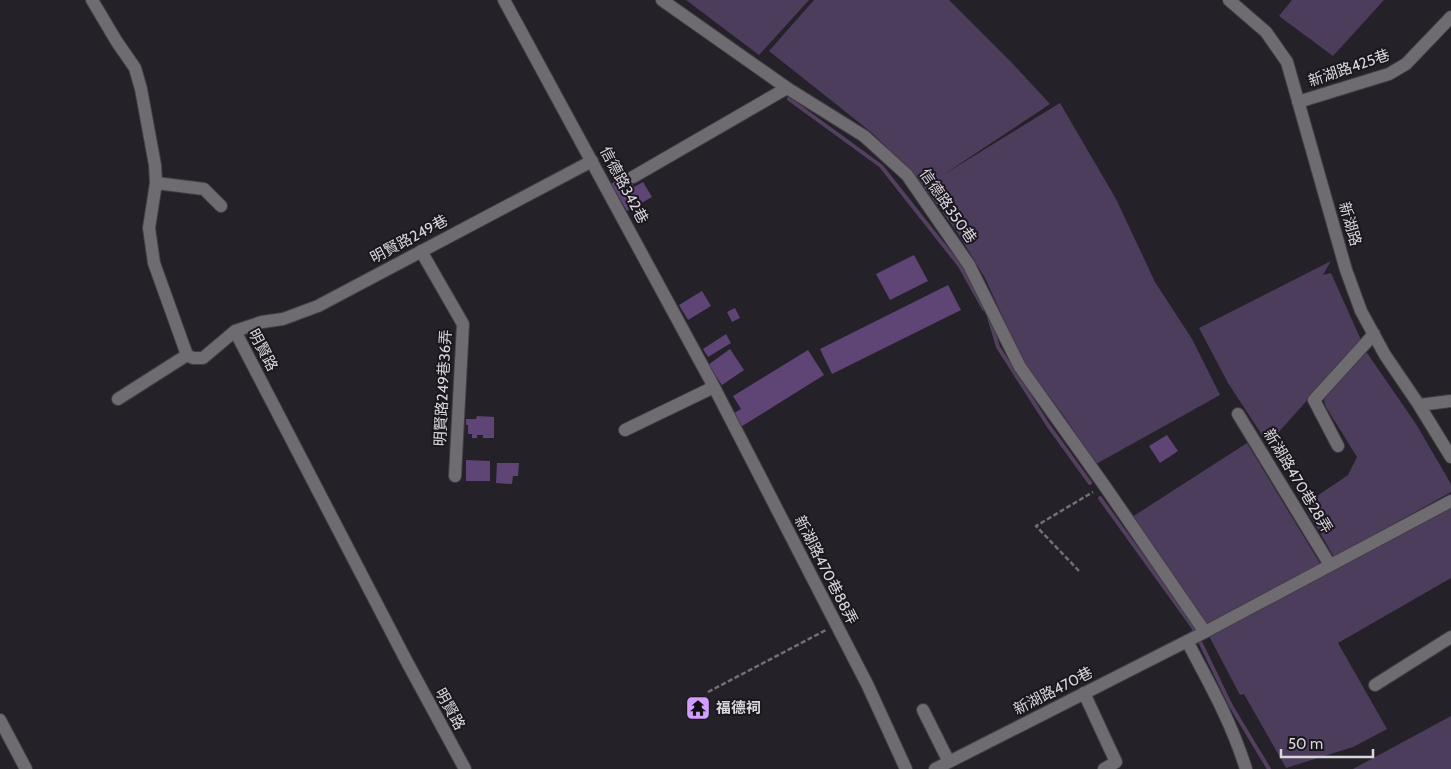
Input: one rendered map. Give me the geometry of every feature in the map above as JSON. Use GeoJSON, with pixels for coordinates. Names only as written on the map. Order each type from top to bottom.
{"type":"FeatureCollection","features":[{"type":"Feature","properties":{"kind":"street","name":"信德路342巷"},"geometry":{"type":"LineString","coordinates":[[504,0],[714,387]]}},
{"type":"Feature","properties":{"kind":"street","name":"信德路350巷"},"geometry":{"type":"LineString","coordinates":[[662,0],[787,88],[864,136],[907,175],[969,265],[1020,367],[1205,632]]}},
{"type":"Feature","properties":{"kind":"street","name":"新湖路"},"geometry":{"type":"LineString","coordinates":[[1229,0],[1266,32],[1287,62],[1346,270],[1361,311],[1385,355],[1419,405],[1451,458]]}},
{"type":"Feature","properties":{"kind":"street"},"geometry":{"type":"LineString","coordinates":[[96,1],[116,42],[135,68],[143,98],[155,166],[156,183],[149,228],[154,263],[187,355],[118,399]]}},
{"type":"Feature","properties":{"kind":"street","name":"新湖路425巷"},"geometry":{"type":"LineString","coordinates":[[1298,102],[1389,74],[1406,64],[1451,17]]}},
{"type":"Feature","properties":{"kind":"street"},"geometry":{"type":"LineString","coordinates":[[633,177],[787,88]]}},
{"type":"Feature","properties":{"kind":"street","name":"明賢路249巷"},"geometry":{"type":"LineString","coordinates":[[235,331],[262,322],[282,319],[318,306],[592,161]]}},
{"type":"Feature","properties":{"kind":"street"},"geometry":{"type":"LineString","coordinates":[[156,183],[204,188],[221,206]]}},
{"type":"Feature","properties":{"kind":"street","name":"明賢路249巷36弄"},"geometry":{"type":"LineString","coordinates":[[421,252],[463,324],[455,476]]}},
{"type":"Feature","properties":{"kind":"street","name":"明賢路"},"geometry":{"type":"LineString","coordinates":[[187,355],[194,358],[203,358],[235,331],[406,662],[465,769]]}},
{"type":"Feature","properties":{"kind":"street"},"geometry":{"type":"LineString","coordinates":[[1338,446],[1314,400],[1374,334]]}},
{"type":"Feature","properties":{"kind":"street"},"geometry":{"type":"LineString","coordinates":[[625,430],[714,387]]}},
{"type":"Feature","properties":{"kind":"street","name":"新湖路470巷88弄"},"geometry":{"type":"LineString","coordinates":[[714,387],[868,686],[906,769]]}},
{"type":"Feature","properties":{"kind":"street"},"geometry":{"type":"LineString","coordinates":[[1419,405],[1451,401]]}},
{"type":"Feature","properties":{"kind":"street","name":"新湖路470巷28弄"},"geometry":{"type":"LineString","coordinates":[[1238,414],[1330,565]]}},
{"type":"Feature","properties":{"kind":"street"},"geometry":{"type":"LineString","coordinates":[[1205,632],[1451,501]]}},
{"type":"Feature","properties":{"kind":"street","name":"新湖路470巷"},"geometry":{"type":"LineString","coordinates":[[935,769],[1205,632]]}},
{"type":"Feature","properties":{"kind":"street"},"geometry":{"type":"LineString","coordinates":[[1375,685],[1451,637]]}},
{"type":"Feature","properties":{"kind":"street"},"geometry":{"type":"LineString","coordinates":[[1186,642],[1223,708],[1246,769]]}},
{"type":"Feature","properties":{"kind":"street"},"geometry":{"type":"LineString","coordinates":[[1084,693],[1116,762],[1104,769]]}},
{"type":"Feature","properties":{"kind":"street"},"geometry":{"type":"LineString","coordinates":[[923,710],[949,762]]}},
{"type":"Feature","properties":{"kind":"street"},"geometry":{"type":"LineString","coordinates":[[0,720],[26,769]]}},
{"type":"Feature","properties":{"kind":"path"},"geometry":{"type":"LineString","coordinates":[[1079,571],[1036,526],[1104,485]]}},
{"type":"Feature","properties":{"kind":"path"},"geometry":{"type":"LineString","coordinates":[[708,692],[836,625]]}},
{"type":"Feature","properties":{"kind":"shaded area"},"geometry":{"type":"Polygon","coordinates":[[[686,0],[809,0],[759,55],[686,0]]]}},
{"type":"Feature","properties":{"kind":"shaded area"},"geometry":{"type":"Polygon","coordinates":[[[814,0],[949,0],[1050,104],[943,175],[1060,103],[1116,199],[1155,282],[1192,339],[1220,395],[1096,464],[1064,416],[1024,363],[985,278],[957,232],[924,187],[911,171],[871,132],[769,51],[814,0]]]}},
{"type":"Feature","properties":{"kind":"shaded area"},"geometry":{"type":"Polygon","coordinates":[[[1292,0],[1384,0],[1333,56],[1279,16],[1292,0]]]}},
{"type":"Feature","properties":{"kind":"shaded area"},"geometry":{"type":"Polygon","coordinates":[[[1331,261],[1323,275],[1331,273],[1361,340],[1268,444],[1228,383],[1199,328],[1331,261]]]}},
{"type":"Feature","properties":{"kind":"shaded area"},"geometry":{"type":"Polygon","coordinates":[[[1365,350],[1416,424],[1451,484],[1451,492],[1334,557],[1304,505],[1348,475],[1357,457],[1326,407],[1324,400],[1327,392],[1365,350]]]}},
{"type":"Feature","properties":{"kind":"shaded area"},"geometry":{"type":"Polygon","coordinates":[[[1247,443],[1321,565],[1203,627],[1129,519],[1247,443]]]}},
{"type":"Feature","properties":{"kind":"shaded area"},"geometry":{"type":"Polygon","coordinates":[[[1451,508],[1451,578],[1338,643],[1387,729],[1353,747],[1286,768],[1244,694],[1240,695],[1209,636],[1451,508]]]}},
{"type":"Feature","properties":{"kind":"shaded area"},"geometry":{"type":"Polygon","coordinates":[[[1451,716],[1451,769],[1353,769],[1451,716]]]}},
{"type":"Feature","properties":{"kind":"building"},"geometry":{"type":"Polygon","coordinates":[[[627,174],[634,187],[643,182],[652,197],[627,211],[611,184],[627,174]]]}},
{"type":"Feature","properties":{"kind":"building"},"geometry":{"type":"Polygon","coordinates":[[[914,255],[928,281],[890,300],[876,274],[914,255]]]}},
{"type":"Feature","properties":{"kind":"building"},"geometry":{"type":"Polygon","coordinates":[[[948,285],[961,310],[832,374],[820,349],[948,285]]]}},
{"type":"Feature","properties":{"kind":"building"},"geometry":{"type":"Polygon","coordinates":[[[702,291],[711,306],[688,320],[679,305],[702,291]]]}},
{"type":"Feature","properties":{"kind":"building"},"geometry":{"type":"Polygon","coordinates":[[[735,308],[740,318],[732,322],[727,312],[735,308]]]}},
{"type":"Feature","properties":{"kind":"building"},"geometry":{"type":"Polygon","coordinates":[[[726,334],[731,343],[708,357],[703,349],[726,334]]]}},
{"type":"Feature","properties":{"kind":"building"},"geometry":{"type":"Polygon","coordinates":[[[730,349],[744,370],[722,385],[708,365],[730,349]]]}},
{"type":"Feature","properties":{"kind":"building"},"geometry":{"type":"Polygon","coordinates":[[[808,350],[824,375],[739,428],[731,415],[741,409],[733,396],[808,350]]]}},
{"type":"Feature","properties":{"kind":"building"},"geometry":{"type":"Polygon","coordinates":[[[477,416],[494,417],[494,438],[483,438],[483,435],[477,435],[477,438],[472,438],[472,434],[468,434],[466,419],[476,419],[477,416]]]}},
{"type":"Feature","properties":{"kind":"building"},"geometry":{"type":"Polygon","coordinates":[[[1167,435],[1178,451],[1160,463],[1149,446],[1167,435]]]}},
{"type":"Feature","properties":{"kind":"building"},"geometry":{"type":"Polygon","coordinates":[[[466,460],[490,461],[490,481],[466,481],[466,460]]]}},
{"type":"Feature","properties":{"kind":"building"},"geometry":{"type":"Polygon","coordinates":[[[497,463],[519,463],[518,476],[513,476],[512,484],[496,483],[497,463]]]}},
{"type":"Feature","properties":{"kind":"building","name":"福德祠"},"geometry":{"type":"Polygon","coordinates":[[[694,699],[702,699],[702,716],[694,716],[694,699]]]}},
{"type":"Feature","properties":{"kind":"waterway"},"geometry":{"type":"LineString","coordinates":[[789,99],[881,166],[960,266],[984,309]]}},
{"type":"Feature","properties":{"kind":"waterway"},"geometry":{"type":"LineString","coordinates":[[989,317],[998,347],[1048,425],[1090,483]]}},
{"type":"Feature","properties":{"kind":"waterway"},"geometry":{"type":"LineString","coordinates":[[1100,498],[1193,627],[1231,706],[1269,769]]}},
{"type":"Feature","properties":{"kind":"place","name":"福德祠"},"geometry":{"type":"Point","coordinates":[698,708]}}]}
